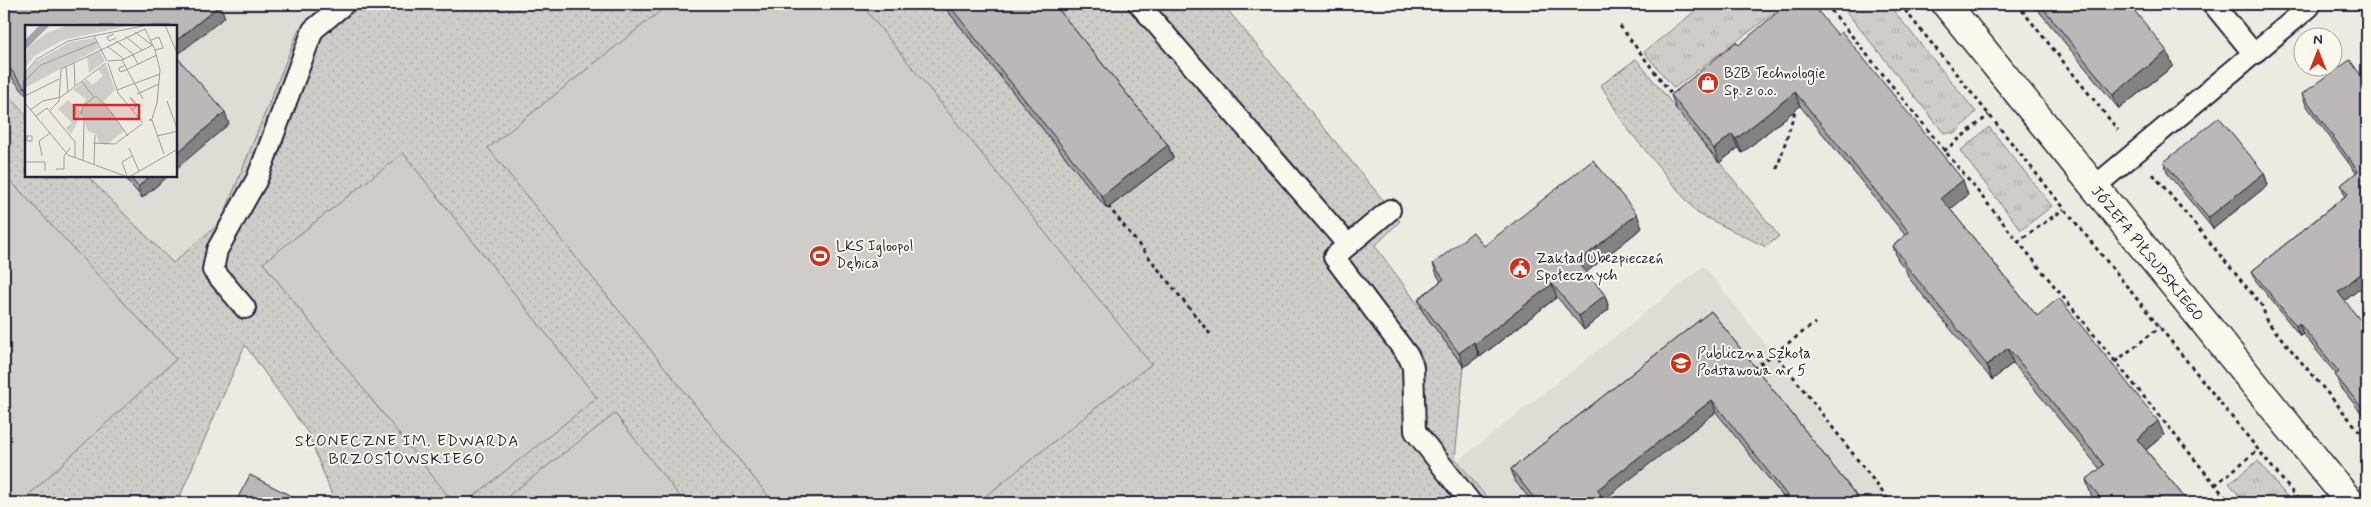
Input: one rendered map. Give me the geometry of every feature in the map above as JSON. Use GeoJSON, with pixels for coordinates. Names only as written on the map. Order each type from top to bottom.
{"type":"FeatureCollection","features":[{"type":"Feature","properties":{"kind":"street","name":"JÓZEFA PIŁSUDSKIEGO"},"geometry":{"type":"LineString","coordinates":[[1946,4],[2093,188],[2351,503]]}},
{"type":"Feature","properties":{"kind":"lane"},"geometry":{"type":"LineString","coordinates":[[245,308],[213,270],[217,250],[257,179],[313,30],[344,4]]}},
{"type":"Feature","properties":{"kind":"lane"},"geometry":{"type":"LineString","coordinates":[[1139,4],[1348,245]]}},
{"type":"Feature","properties":{"kind":"lane"},"geometry":{"type":"LineString","coordinates":[[2213,4],[2254,54]]}},
{"type":"Feature","properties":{"kind":"lane"},"geometry":{"type":"LineString","coordinates":[[2093,188],[2309,7],[2308,4]]}},
{"type":"Feature","properties":{"kind":"lane"},"geometry":{"type":"LineString","coordinates":[[1390,210],[1334,257],[1409,357],[1413,367],[1415,431],[1471,503]]}},
{"type":"Feature","properties":{"kind":"path"},"geometry":{"type":"LineString","coordinates":[[1826,4],[2230,503]]}},
{"type":"Feature","properties":{"kind":"path"},"geometry":{"type":"LineString","coordinates":[[1900,4],[2301,503]]}},
{"type":"Feature","properties":{"kind":"path"},"geometry":{"type":"LineString","coordinates":[[2017,4],[2136,153],[2263,307],[2266,320],[2367,440]]}},
{"type":"Feature","properties":{"kind":"path"},"geometry":{"type":"LineString","coordinates":[[1620,26],[1675,98]]}},
{"type":"Feature","properties":{"kind":"path"},"geometry":{"type":"LineString","coordinates":[[1777,169],[1795,110],[1790,104]]}},
{"type":"Feature","properties":{"kind":"path"},"geometry":{"type":"LineString","coordinates":[[1944,151],[1990,116]]}},
{"type":"Feature","properties":{"kind":"path"},"geometry":{"type":"LineString","coordinates":[[1106,203],[1210,334]]}},
{"type":"Feature","properties":{"kind":"path"},"geometry":{"type":"LineString","coordinates":[[2017,242],[2064,209]]}},
{"type":"Feature","properties":{"kind":"path"},"geometry":{"type":"LineString","coordinates":[[1752,369],[1815,323]]}},
{"type":"Feature","properties":{"kind":"path"},"geometry":{"type":"LineString","coordinates":[[2115,362],[2160,326]]}},
{"type":"Feature","properties":{"kind":"path"},"geometry":{"type":"LineString","coordinates":[[1775,353],[1891,503]]}},
{"type":"Feature","properties":{"kind":"path"},"geometry":{"type":"LineString","coordinates":[[2215,485],[2258,450]]}},
{"type":"Feature","properties":{"kind":"shaded area"},"geometry":{"type":"Polygon","coordinates":[[[4,4],[329,4],[299,29],[221,222],[173,263],[89,178],[178,178],[178,25],[25,25],[25,113],[4,90],[4,4]]]}},
{"type":"Feature","properties":{"kind":"shaded area","name":"Publiczna Szkoła Podstawowa nr 5"},"geometry":{"type":"Polygon","coordinates":[[[1704,266],[1890,503],[1492,503],[1458,461],[1704,266]]]}},
{"type":"Feature","properties":{"kind":"green space"},"geometry":{"type":"Polygon","coordinates":[[[329,4],[1223,4],[1400,221],[1375,246],[1464,367],[1455,458],[1491,503],[335,503],[308,433],[245,345],[177,503],[4,503],[4,90],[25,113],[25,178],[89,178],[173,263],[221,222],[299,29],[329,4]]]}},
{"type":"Feature","properties":{"kind":"green space","name":"LKS Igloopol Dębica"},"geometry":{"type":"Polygon","coordinates":[[[669,4],[861,4],[1151,364],[977,503],[774,503],[488,148],[669,4]]]}},
{"type":"Feature","properties":{"kind":"green space"},"geometry":{"type":"Polygon","coordinates":[[[1704,4],[1786,4],[1674,88],[1644,52],[1704,4]]]}},
{"type":"Feature","properties":{"kind":"green space"},"geometry":{"type":"Polygon","coordinates":[[[1840,4],[1888,4],[1976,112],[1956,133],[1944,133],[1840,4]]]}},
{"type":"Feature","properties":{"kind":"green space"},"geometry":{"type":"Polygon","coordinates":[[[1636,59],[1779,236],[1766,247],[1697,213],[1626,127],[1601,85],[1636,59]]]}},
{"type":"Feature","properties":{"kind":"green space"},"geometry":{"type":"Polygon","coordinates":[[[1989,127],[2052,206],[2021,230],[1960,151],[1989,127]]]}},
{"type":"Feature","properties":{"kind":"green space"},"geometry":{"type":"Polygon","coordinates":[[[403,153],[597,398],[465,503],[454,503],[263,263],[403,153]]]}},
{"type":"Feature","properties":{"kind":"green space"},"geometry":{"type":"Polygon","coordinates":[[[4,174],[176,359],[20,503],[4,503],[4,174]]]}},
{"type":"Feature","properties":{"kind":"green space"},"geometry":{"type":"Polygon","coordinates":[[[615,414],[685,503],[499,503],[615,414]]]}},
{"type":"Feature","properties":{"kind":"green space"},"geometry":{"type":"Polygon","coordinates":[[[2258,461],[2292,503],[2245,503],[2229,483],[2258,461]]]}},
{"type":"Feature","properties":{"kind":"building"},"geometry":{"type":"Polygon","coordinates":[[[4,4],[220,5],[178,39],[178,25],[25,25],[25,88],[4,61],[4,4]]]}},
{"type":"Feature","properties":{"kind":"building"},"geometry":{"type":"Polygon","coordinates":[[[948,4],[1054,4],[1168,145],[1102,196],[948,4]]]}},
{"type":"Feature","properties":{"kind":"building"},"geometry":{"type":"Polygon","coordinates":[[[1787,4],[1812,4],[1838,35],[1842,32],[1963,180],[1941,198],[2037,316],[2059,298],[2158,421],[2137,439],[2189,503],[2097,503],[2095,500],[2099,496],[2086,480],[2104,465],[2008,348],[1987,365],[1903,262],[1905,261],[1893,246],[1909,232],[1795,92],[1736,139],[1732,134],[1714,149],[1671,95],[1736,42],[1739,45],[1787,4]]]}},
{"type":"Feature","properties":{"kind":"building"},"geometry":{"type":"Polygon","coordinates":[[[2040,4],[2129,4],[2167,51],[2113,95],[2040,4]]]}},
{"type":"Feature","properties":{"kind":"building"},"geometry":{"type":"Polygon","coordinates":[[[178,58],[225,112],[178,152],[178,58]]]}},
{"type":"Feature","properties":{"kind":"building"},"geometry":{"type":"Polygon","coordinates":[[[2350,60],[2367,84],[2367,269],[2338,292],[2367,329],[2367,414],[2335,375],[2339,372],[2299,323],[2296,326],[2252,271],[2348,194],[2341,185],[2358,171],[2302,94],[2325,78],[2344,78],[2344,64],[2350,60]]]}},
{"type":"Feature","properties":{"kind":"building"},"geometry":{"type":"Polygon","coordinates":[[[2219,117],[2264,173],[2208,218],[2164,162],[2219,117]]]}},
{"type":"Feature","properties":{"kind":"building","name":"Zakład Ubezpieczeń Społecznych"},"geometry":{"type":"Polygon","coordinates":[[[1593,160],[1637,214],[1578,262],[1605,295],[1579,316],[1552,284],[1475,344],[1474,342],[1459,353],[1418,299],[1444,279],[1433,264],[1473,232],[1484,246],[1593,160]]]}},
{"type":"Feature","properties":{"kind":"building"},"geometry":{"type":"Polygon","coordinates":[[[131,178],[148,178],[138,187],[131,178]]]}},
{"type":"Feature","properties":{"kind":"building"},"geometry":{"type":"Polygon","coordinates":[[[1711,311],[1862,503],[1793,503],[1712,400],[1597,490],[1608,503],[1538,503],[1511,469],[1711,311]]]}},
{"type":"Feature","properties":{"kind":"building"},"geometry":{"type":"Polygon","coordinates":[[[250,475],[297,499],[295,503],[235,503],[250,475]]]}},
{"type":"Feature","properties":{"kind":"place","name":"B2B Technologie Sp. z o.o."},"geometry":{"type":"Point","coordinates":[1708,83]}},
{"type":"Feature","properties":{"kind":"place","name":"LKS Igloopol Dębica"},"geometry":{"type":"Point","coordinates":[820,256]}},
{"type":"Feature","properties":{"kind":"place","name":"Zakład Ubezpieczeń Społecznych"},"geometry":{"type":"Point","coordinates":[1520,268]}},
{"type":"Feature","properties":{"kind":"place","name":"Publiczna Szkoła Podstawowa nr 5"},"geometry":{"type":"Point","coordinates":[1681,363]}},
{"type":"Feature","properties":{"kind":"district","name":"SŁONECZNE IM. EDWARDA BRZOSTOWSKIEGO"},"geometry":{"type":"Point","coordinates":[407,450]}}]}
